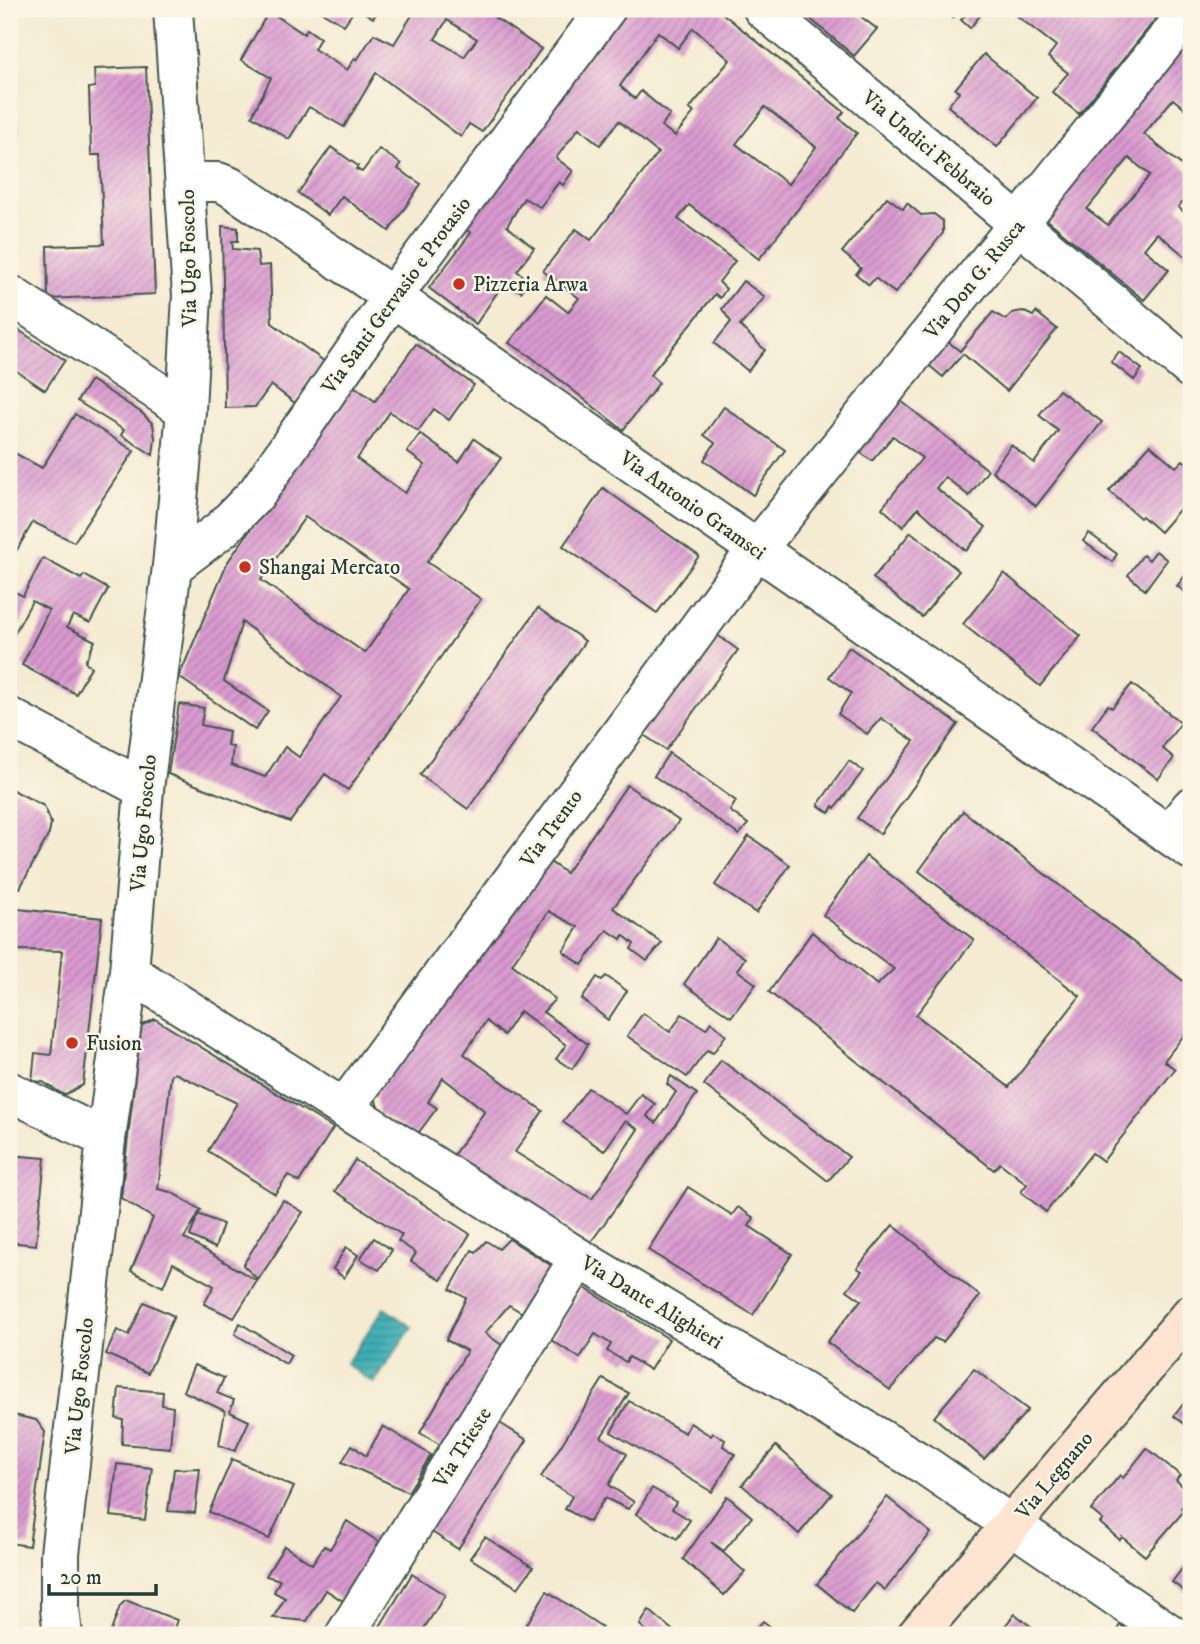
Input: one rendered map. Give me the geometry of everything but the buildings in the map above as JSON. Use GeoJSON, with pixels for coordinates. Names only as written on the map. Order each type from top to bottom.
{"type":"FeatureCollection","features":[{"type":"Feature","properties":{"kind":"street","name":"Via Ugo Foscolo"},"geometry":{"type":"LineString","coordinates":[[63,1635],[60,1554],[106,1139],[130,972],[144,789],[172,567],[186,410],[192,295],[173,9]]}},
{"type":"Feature","properties":{"kind":"street","name":"Via Santi Gervasio e Protasio"},"geometry":{"type":"LineString","coordinates":[[172,567],[222,529],[257,493],[392,297],[606,9]]}},
{"type":"Feature","properties":{"kind":"street","name":"Via Undici Febbraio"},"geometry":{"type":"LineString","coordinates":[[763,9],[1191,369]]}},
{"type":"Feature","properties":{"kind":"street","name":"Via Don G. Rusca"},"geometry":{"type":"LineString","coordinates":[[757,549],[1191,9]]}},
{"type":"Feature","properties":{"kind":"street","name":"Via Antonio Gramsci"},"geometry":{"type":"LineString","coordinates":[[186,182],[218,182],[229,186],[757,549],[1184,830]]}},
{"type":"Feature","properties":{"kind":"street"},"geometry":{"type":"LineString","coordinates":[[9,294],[186,410]]}},
{"type":"Feature","properties":{"kind":"street","name":"Via Trento"},"geometry":{"type":"LineString","coordinates":[[345,1107],[757,549]]}},
{"type":"Feature","properties":{"kind":"street"},"geometry":{"type":"LineString","coordinates":[[9,717],[144,789]]}},
{"type":"Feature","properties":{"kind":"street","name":"Via Dante Alighieri"},"geometry":{"type":"LineString","coordinates":[[130,972],[579,1258],[926,1466],[1172,1635]]}},
{"type":"Feature","properties":{"kind":"street"},"geometry":{"type":"LineString","coordinates":[[9,1091],[106,1139]]}},
{"type":"Feature","properties":{"kind":"street","name":"Via Trieste"},"geometry":{"type":"LineString","coordinates":[[345,1635],[579,1258]]}},
{"type":"Feature","properties":{"kind":"street","name":"Via Legnano"},"geometry":{"type":"LineString","coordinates":[[917,1635],[1191,1314]]}},
{"type":"Feature","properties":{"kind":"water"},"geometry":{"type":"Polygon","coordinates":[[[384,1308],[412,1327],[374,1383],[346,1364],[384,1308]]]}},
{"type":"Feature","properties":{"kind":"place","name":"Pizzeria Arwa"},"geometry":{"type":"Point","coordinates":[459,284]}},
{"type":"Feature","properties":{"kind":"place","name":"Shangai Mercato"},"geometry":{"type":"Point","coordinates":[245,567]}},
{"type":"Feature","properties":{"kind":"place","name":"Fusion"},"geometry":{"type":"Point","coordinates":[72,1043]}}]}
